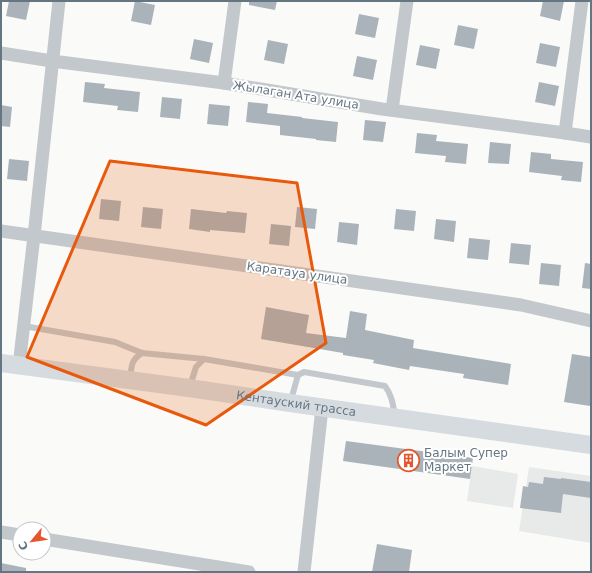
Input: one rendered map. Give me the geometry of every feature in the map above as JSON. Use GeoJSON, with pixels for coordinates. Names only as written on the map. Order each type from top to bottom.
{"type":"FeatureCollection","features":[{"type":"Feature","properties":{"kind":"main road","name":"Кентауский трасса"},"geometry":{"type":"LineString","coordinates":[[1,363],[591,445]]}},
{"type":"Feature","properties":{"kind":"street"},"geometry":{"type":"LineString","coordinates":[[19,366],[59,1]]}},
{"type":"Feature","properties":{"kind":"street"},"geometry":{"type":"LineString","coordinates":[[224,83],[235,1]]}},
{"type":"Feature","properties":{"kind":"street"},"geometry":{"type":"LineString","coordinates":[[392,110],[407,1]]}},
{"type":"Feature","properties":{"kind":"street"},"geometry":{"type":"LineString","coordinates":[[565,133],[582,1]]}},
{"type":"Feature","properties":{"kind":"street","name":"Жылаган Ата улица"},"geometry":{"type":"LineString","coordinates":[[1,53],[224,83],[382,109],[591,137]]}},
{"type":"Feature","properties":{"kind":"street","name":"Каратауа улица"},"geometry":{"type":"LineString","coordinates":[[1,231],[521,305],[591,321]]}},
{"type":"Feature","properties":{"kind":"street"},"geometry":{"type":"LineString","coordinates":[[304,572],[322,408]]}},
{"type":"Feature","properties":{"kind":"street"},"geometry":{"type":"LineString","coordinates":[[1,532],[12,534]]}},
{"type":"Feature","properties":{"kind":"street"},"geometry":{"type":"LineString","coordinates":[[52,540],[249,572]]}},
{"type":"Feature","properties":{"kind":"lane"},"geometry":{"type":"LineString","coordinates":[[24,326],[115,342],[142,353],[204,360],[298,375],[304,372],[385,386],[391,398],[395,417]]}},
{"type":"Feature","properties":{"kind":"lane"},"geometry":{"type":"LineString","coordinates":[[130,380],[133,362],[136,357],[142,353]]}},
{"type":"Feature","properties":{"kind":"lane"},"geometry":{"type":"LineString","coordinates":[[189,388],[196,367],[204,360]]}},
{"type":"Feature","properties":{"kind":"lane"},"geometry":{"type":"LineString","coordinates":[[290,403],[298,375]]}},
{"type":"Feature","properties":{"kind":"highlighted area"},"geometry":{"type":"Polygon","coordinates":[[[110,161],[297,183],[326,343],[206,425],[27,357],[110,161]]]}},
{"type":"Feature","properties":{"kind":"shaded area"},"geometry":{"type":"Polygon","coordinates":[[[472,466],[518,474],[513,508],[467,501],[472,466]]]}},
{"type":"Feature","properties":{"kind":"shaded area"},"geometry":{"type":"Polygon","coordinates":[[[529,467],[591,476],[591,543],[519,531],[529,467]]]}},
{"type":"Feature","properties":{"kind":"building"},"geometry":{"type":"Polygon","coordinates":[[[9,1],[30,1],[26,20],[6,16],[9,1]]]}},
{"type":"Feature","properties":{"kind":"building"},"geometry":{"type":"Polygon","coordinates":[[[135,1],[155,5],[151,25],[131,21],[135,1]]]}},
{"type":"Feature","properties":{"kind":"building"},"geometry":{"type":"Polygon","coordinates":[[[249,1],[277,1],[275,10],[249,5],[249,1]]]}},
{"type":"Feature","properties":{"kind":"building"},"geometry":{"type":"Polygon","coordinates":[[[543,1],[564,1],[560,21],[540,16],[543,1]]]}},
{"type":"Feature","properties":{"kind":"building"},"geometry":{"type":"Polygon","coordinates":[[[359,14],[379,18],[375,38],[355,34],[359,14]]]}},
{"type":"Feature","properties":{"kind":"building"},"geometry":{"type":"Polygon","coordinates":[[[458,25],[478,29],[474,49],[454,45],[458,25]]]}},
{"type":"Feature","properties":{"kind":"building"},"geometry":{"type":"Polygon","coordinates":[[[194,39],[213,43],[209,63],[190,59],[194,39]]]}},
{"type":"Feature","properties":{"kind":"building"},"geometry":{"type":"Polygon","coordinates":[[[268,40],[288,44],[284,64],[264,60],[268,40]]]}},
{"type":"Feature","properties":{"kind":"building"},"geometry":{"type":"Polygon","coordinates":[[[540,43],[560,47],[556,67],[536,63],[540,43]]]}},
{"type":"Feature","properties":{"kind":"building"},"geometry":{"type":"Polygon","coordinates":[[[420,45],[440,49],[436,69],[416,65],[420,45]]]}},
{"type":"Feature","properties":{"kind":"building"},"geometry":{"type":"Polygon","coordinates":[[[357,56],[377,60],[373,80],[353,76],[357,56]]]}},
{"type":"Feature","properties":{"kind":"building"},"geometry":{"type":"Polygon","coordinates":[[[85,82],[105,84],[104,88],[140,92],[138,112],[117,110],[118,106],[83,102],[85,82]]]}},
{"type":"Feature","properties":{"kind":"building"},"geometry":{"type":"Polygon","coordinates":[[[539,82],[559,86],[555,106],[535,102],[539,82]]]}},
{"type":"Feature","properties":{"kind":"building"},"geometry":{"type":"Polygon","coordinates":[[[162,97],[182,99],[180,119],[160,117],[162,97]]]}},
{"type":"Feature","properties":{"kind":"building"},"geometry":{"type":"Polygon","coordinates":[[[248,102],[268,104],[267,113],[338,122],[336,142],[280,135],[280,126],[246,122],[248,102]]]}},
{"type":"Feature","properties":{"kind":"building"},"geometry":{"type":"Polygon","coordinates":[[[209,104],[230,106],[228,126],[207,124],[209,104]]]}},
{"type":"Feature","properties":{"kind":"building"},"geometry":{"type":"Polygon","coordinates":[[[1,105],[12,107],[10,127],[1,126],[1,105]]]}},
{"type":"Feature","properties":{"kind":"building"},"geometry":{"type":"Polygon","coordinates":[[[365,120],[386,122],[383,142],[363,140],[365,120]]]}},
{"type":"Feature","properties":{"kind":"building"},"geometry":{"type":"Polygon","coordinates":[[[417,133],[437,135],[436,141],[468,144],[466,164],[445,162],[446,156],[415,153],[417,133]]]}},
{"type":"Feature","properties":{"kind":"building"},"geometry":{"type":"Polygon","coordinates":[[[490,142],[511,144],[509,164],[488,163],[490,142]]]}},
{"type":"Feature","properties":{"kind":"building"},"geometry":{"type":"Polygon","coordinates":[[[531,152],[551,154],[551,159],[583,162],[581,182],[561,180],[562,176],[529,172],[531,152]]]}},
{"type":"Feature","properties":{"kind":"building"},"geometry":{"type":"Polygon","coordinates":[[[9,159],[29,161],[27,181],[7,179],[9,159]]]}},
{"type":"Feature","properties":{"kind":"building"},"geometry":{"type":"Polygon","coordinates":[[[101,199],[121,201],[119,221],[99,219],[101,199]]]}},
{"type":"Feature","properties":{"kind":"building"},"geometry":{"type":"Polygon","coordinates":[[[143,207],[163,209],[161,229],[141,227],[143,207]]]}},
{"type":"Feature","properties":{"kind":"building"},"geometry":{"type":"Polygon","coordinates":[[[297,207],[317,209],[315,229],[295,227],[297,207]]]}},
{"type":"Feature","properties":{"kind":"building"},"geometry":{"type":"Polygon","coordinates":[[[191,209],[226,213],[227,211],[247,213],[245,233],[210,230],[210,232],[189,229],[191,209]]]}},
{"type":"Feature","properties":{"kind":"building"},"geometry":{"type":"Polygon","coordinates":[[[396,209],[416,211],[414,231],[394,229],[396,209]]]}},
{"type":"Feature","properties":{"kind":"building"},"geometry":{"type":"Polygon","coordinates":[[[436,219],[456,221],[454,242],[434,239],[436,219]]]}},
{"type":"Feature","properties":{"kind":"building"},"geometry":{"type":"Polygon","coordinates":[[[339,222],[359,224],[357,245],[337,242],[339,222]]]}},
{"type":"Feature","properties":{"kind":"building"},"geometry":{"type":"Polygon","coordinates":[[[271,224],[291,226],[289,246],[269,244],[271,224]]]}},
{"type":"Feature","properties":{"kind":"building"},"geometry":{"type":"Polygon","coordinates":[[[469,238],[490,240],[488,260],[467,258],[469,238]]]}},
{"type":"Feature","properties":{"kind":"building"},"geometry":{"type":"Polygon","coordinates":[[[511,243],[531,245],[529,265],[509,263],[511,243]]]}},
{"type":"Feature","properties":{"kind":"building"},"geometry":{"type":"Polygon","coordinates":[[[541,263],[561,265],[559,286],[539,284],[541,263]]]}},
{"type":"Feature","properties":{"kind":"building"},"geometry":{"type":"Polygon","coordinates":[[[585,263],[591,264],[591,289],[582,288],[585,263]]]}},
{"type":"Feature","properties":{"kind":"building"},"geometry":{"type":"Polygon","coordinates":[[[266,307],[309,315],[306,333],[346,338],[350,311],[367,314],[365,330],[414,340],[413,348],[511,364],[508,385],[463,378],[464,374],[410,366],[409,370],[373,363],[374,360],[343,355],[343,353],[261,339],[266,307]]]}},
{"type":"Feature","properties":{"kind":"building"},"geometry":{"type":"Polygon","coordinates":[[[572,354],[591,357],[590,406],[564,402],[572,354]]]}},
{"type":"Feature","properties":{"kind":"building","name":"Балым Супер Маркет"},"geometry":{"type":"Polygon","coordinates":[[[346,441],[473,458],[470,479],[343,461],[346,441]]]}},
{"type":"Feature","properties":{"kind":"building"},"geometry":{"type":"Polygon","coordinates":[[[544,477],[591,482],[591,498],[563,494],[561,513],[520,508],[523,486],[528,487],[529,482],[543,484],[544,477]]]}},
{"type":"Feature","properties":{"kind":"building"},"geometry":{"type":"Polygon","coordinates":[[[377,544],[412,550],[409,572],[372,572],[377,544]]]}},
{"type":"Feature","properties":{"kind":"building"},"geometry":{"type":"Polygon","coordinates":[[[1,563],[26,568],[26,572],[1,572],[1,563]]]}},
{"type":"Feature","properties":{"kind":"place","name":"Балым Супер Маркет"},"geometry":{"type":"Point","coordinates":[408,460]}}]}
